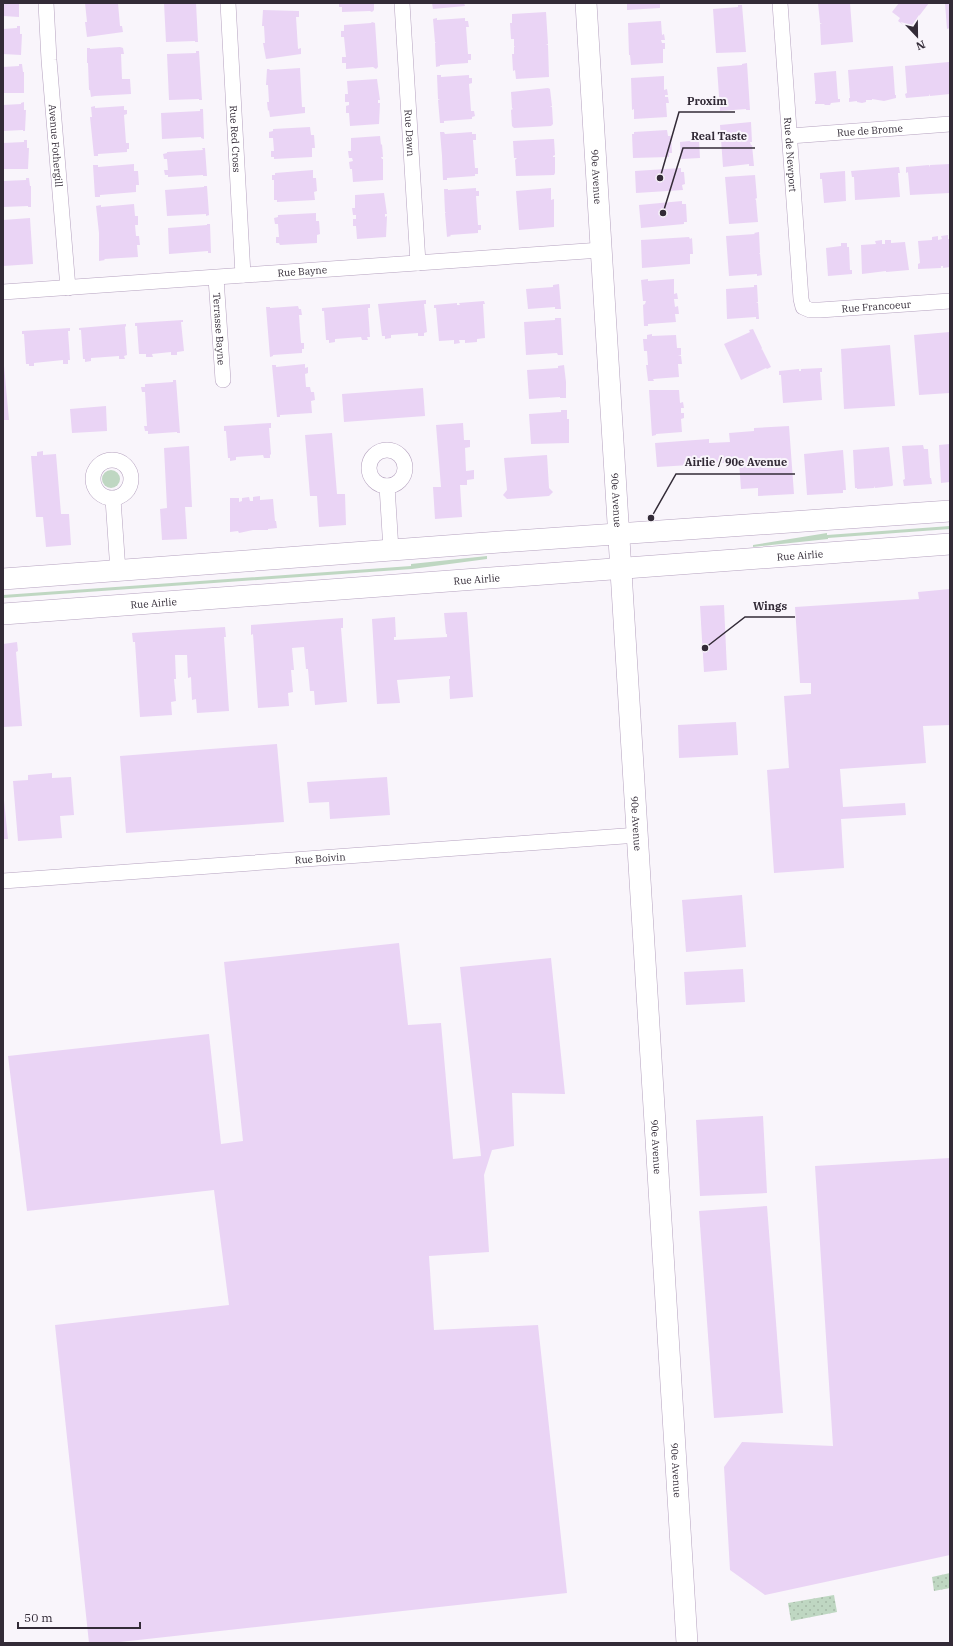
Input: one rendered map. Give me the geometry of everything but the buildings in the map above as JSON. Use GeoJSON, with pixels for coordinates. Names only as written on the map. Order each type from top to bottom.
{"type":"FeatureCollection","features":[{"type":"Feature","properties":{"kind":"main road","name":"90e Avenue"},"geometry":{"type":"LineString","coordinates":[[586,3],[687,1643]]}},
{"type":"Feature","properties":{"kind":"main road"},"geometry":{"type":"LineString","coordinates":[[3,579],[950,511]]}},
{"type":"Feature","properties":{"kind":"main road","name":"Rue Airlie"},"geometry":{"type":"LineString","coordinates":[[3,614],[950,544]]}},
{"type":"Feature","properties":{"kind":"street","name":"Avenue Fothergill"},"geometry":{"type":"LineString","coordinates":[[46,3],[49,60],[68,288]]}},
{"type":"Feature","properties":{"kind":"street","name":"Rue Red Cross"},"geometry":{"type":"LineString","coordinates":[[228,3],[242,275]]}},
{"type":"Feature","properties":{"kind":"street","name":"Rue Dawn"},"geometry":{"type":"LineString","coordinates":[[402,3],[418,263]]}},
{"type":"Feature","properties":{"kind":"street","name":"Rue de Newport"},"geometry":{"type":"LineString","coordinates":[[780,3],[801,300],[803,307]]}},
{"type":"Feature","properties":{"kind":"street","name":"Rue de Brome"},"geometry":{"type":"LineString","coordinates":[[790,136],[950,124]]}},
{"type":"Feature","properties":{"kind":"street","name":"Rue Bayne"},"geometry":{"type":"LineString","coordinates":[[3,292],[601,250]]}},
{"type":"Feature","properties":{"kind":"street","name":"Terrasse Bayne"},"geometry":{"type":"LineString","coordinates":[[216,278],[223,380]]}},
{"type":"Feature","properties":{"kind":"street","name":"Rue Francoeur"},"geometry":{"type":"LineString","coordinates":[[803,307],[810,310],[820,310],[950,301]]}},
{"type":"Feature","properties":{"kind":"street"},"geometry":{"type":"LineString","coordinates":[[387,486],[391,550]]}},
{"type":"Feature","properties":{"kind":"street"},"geometry":{"type":"LineString","coordinates":[[113,499],[118,571]]}},
{"type":"Feature","properties":{"kind":"street","name":"Rue Boivin"},"geometry":{"type":"LineString","coordinates":[[3,881],[638,835]]}},
{"type":"Feature","properties":{"kind":"green space"},"geometry":{"type":"Polygon","coordinates":[[[111,470],[117,473],[120,479],[117,485],[111,488],[105,485],[102,479],[105,473],[111,470]]]}},
{"type":"Feature","properties":{"kind":"green space"},"geometry":{"type":"Polygon","coordinates":[[[950,526],[950,529],[828,538],[753,547],[753,545],[827,533],[827,535],[950,526]]]}},
{"type":"Feature","properties":{"kind":"green space"},"geometry":{"type":"Polygon","coordinates":[[[487,556],[487,559],[412,569],[3,598],[3,595],[411,566],[411,564],[487,556]]]}},
{"type":"Feature","properties":{"kind":"green space"},"geometry":{"type":"Polygon","coordinates":[[[950,1573],[950,1588],[934,1591],[932,1577],[950,1573]]]}},
{"type":"Feature","properties":{"kind":"green space"},"geometry":{"type":"Polygon","coordinates":[[[834,1595],[837,1612],[791,1621],[788,1603],[834,1595]]]}},
{"type":"Feature","properties":{"kind":"place","name":"Proxim"},"geometry":{"type":"Point","coordinates":[660,178]}},
{"type":"Feature","properties":{"kind":"place","name":"Real Taste"},"geometry":{"type":"Point","coordinates":[663,213]}},
{"type":"Feature","properties":{"kind":"place","name":"Airlie / 90e Avenue"},"geometry":{"type":"Point","coordinates":[651,518]}},
{"type":"Feature","properties":{"kind":"place","name":"Wings"},"geometry":{"type":"Point","coordinates":[705,648]}}]}
